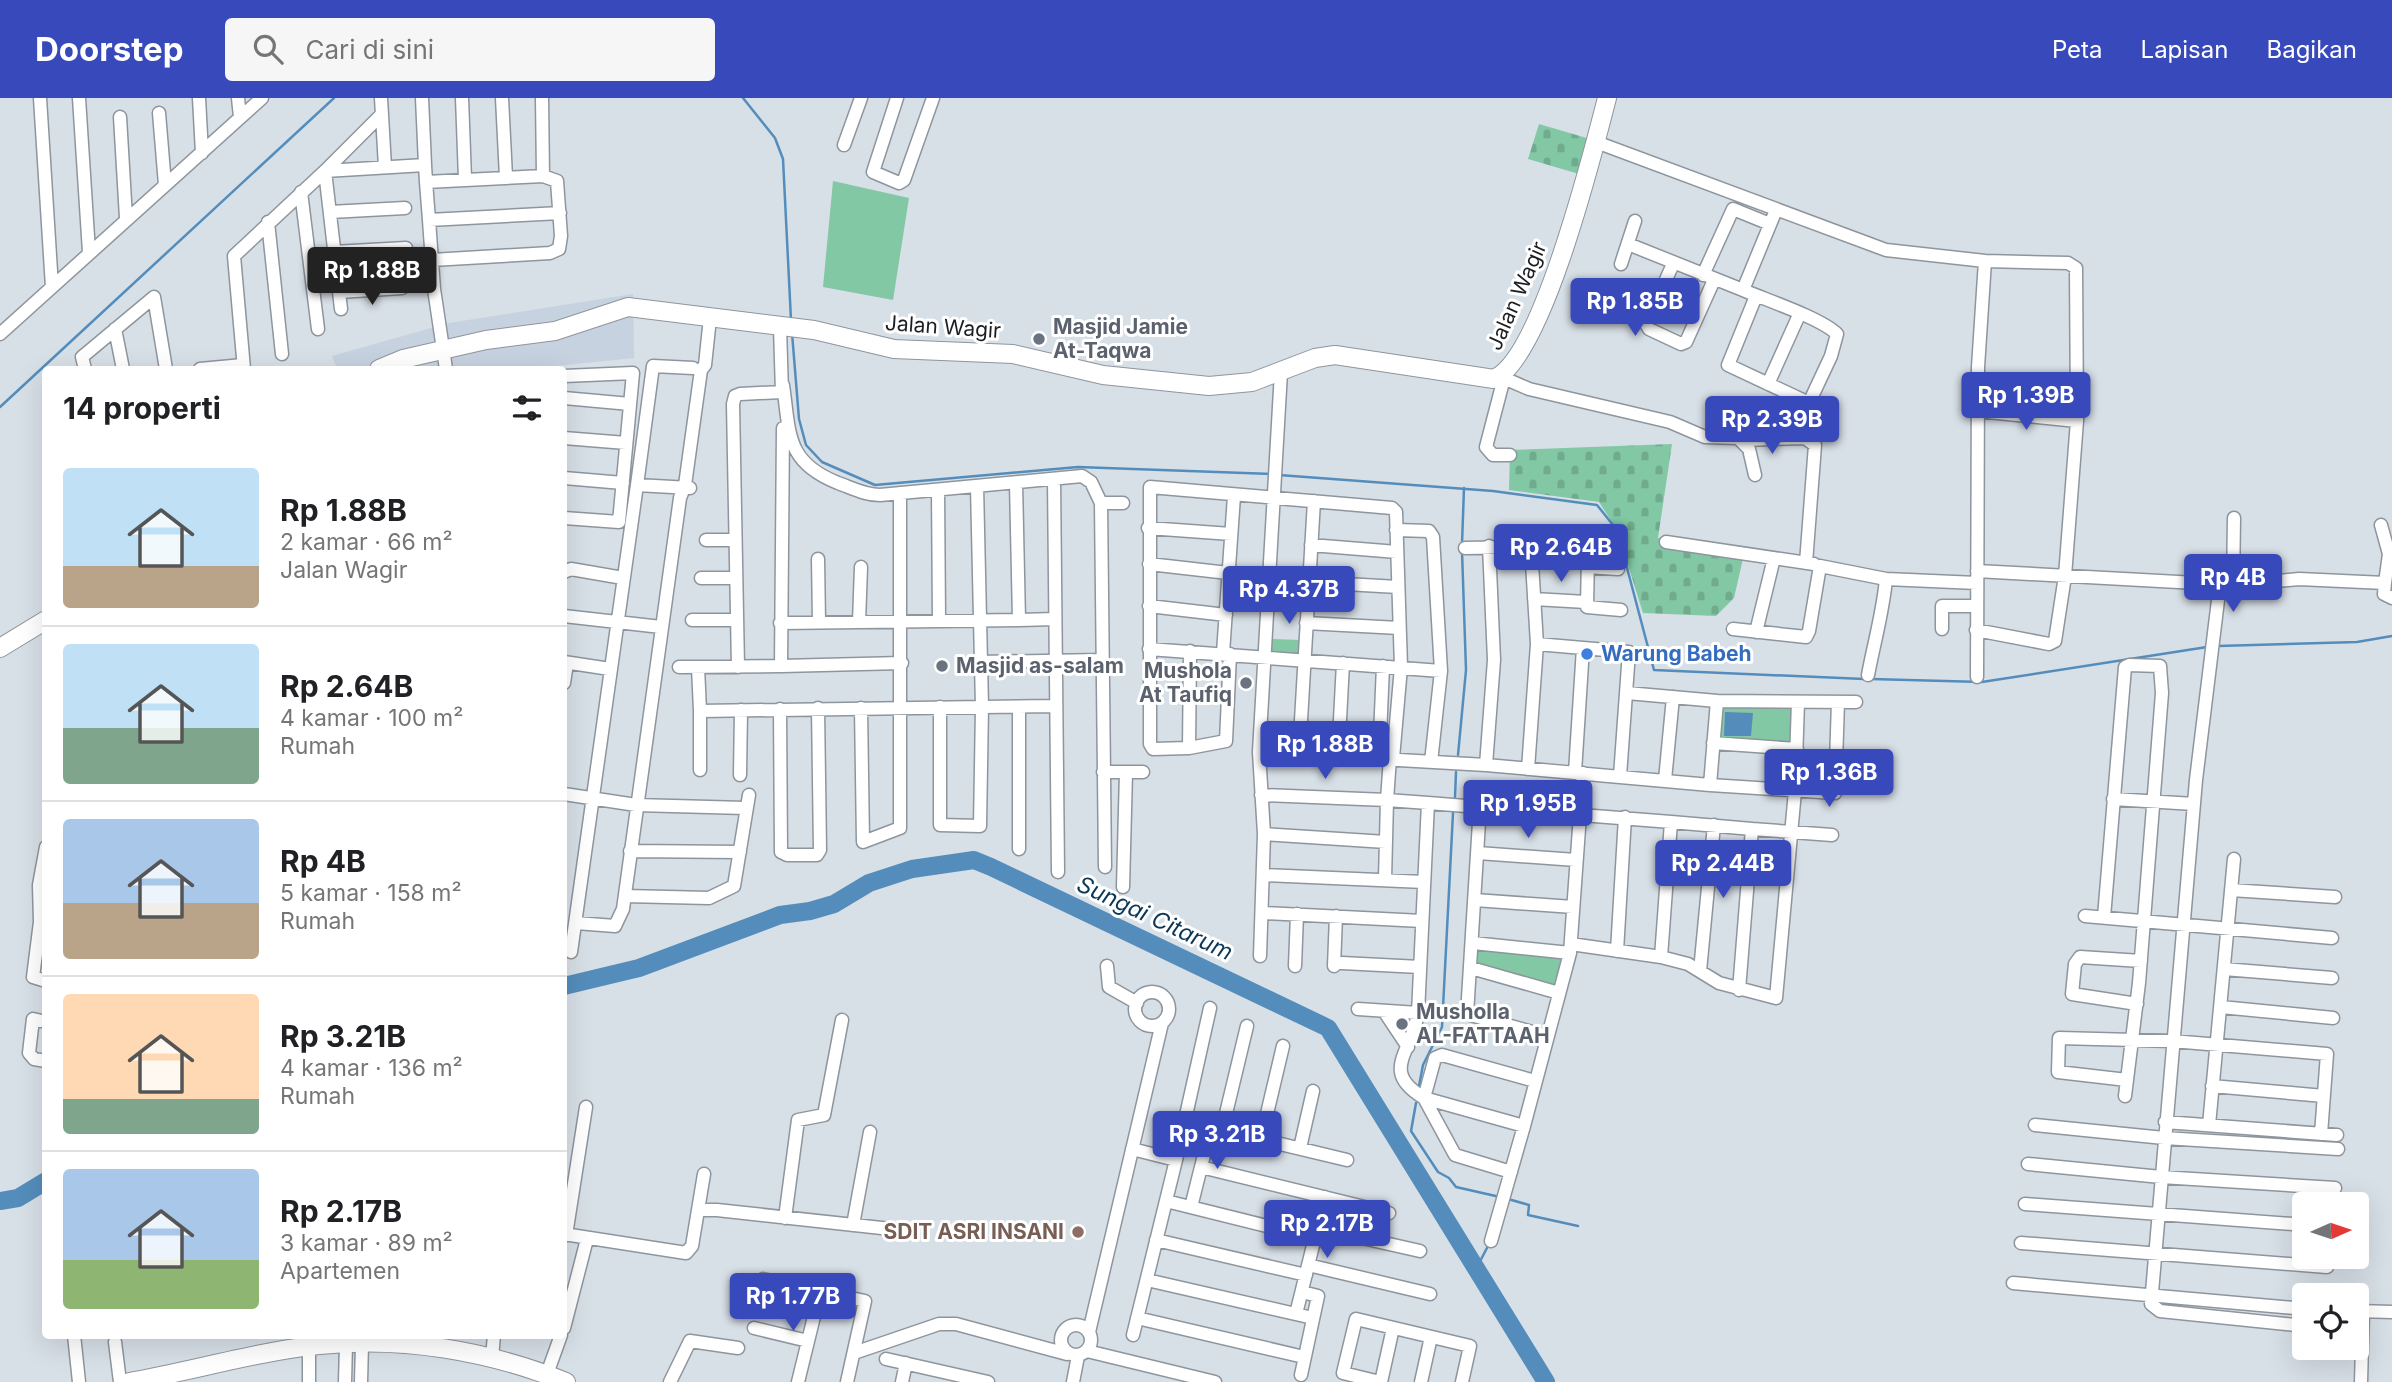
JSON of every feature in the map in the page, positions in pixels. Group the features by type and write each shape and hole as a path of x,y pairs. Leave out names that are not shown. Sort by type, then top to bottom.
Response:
{"street":[{"path":"40,98 52,287"},
{"path":"79,98 89,252"},
{"path":"199,98 202,153"},
{"path":"238,98 240,117"},
{"path":"0,334 262,98"},
{"path":"381,98 385,167"},
{"path":"422,98 432,260 446,366"},
{"path":"462,98 465,179"},
{"path":"502,98 506,177"},
{"path":"542,98 544,176"},
{"path":"844,145 861,98"},
{"path":"897,98 873,172 899,183 904,180 933,98"},
{"name":"Jalan Wagir","path":"386,366 403,359 443,350 555,331 628,307 844,336 890,349 1013,354 1103,375 1183,384 1231,386 1335,355 1488,379 1501,377 1511,368 1523,347 1547,293 1607,98"},
{"path":"159,113 165,185"},
{"path":"243,366 234,256 382,114"},
{"path":"120,117 126,218"},
{"path":"1595,142 1885,250 1985,261 2068,263 2076,268 2077,421 2065,576 2054,643 2032,642 1976,629"},
{"path":"325,171 425,165"},
{"path":"325,171 341,309"},
{"path":"426,182 544,176 556,181 560,213 561,245 556,251 432,260"},
{"path":"301,192 318,329"},
{"path":"330,212 405,208"},
{"path":"1673,264 1646,324 1649,329 1677,343 1686,342 1733,209 1770,224"},
{"path":"1743,290 1776,210"},
{"path":"429,220 560,213"},
{"path":"1621,264 1635,221"},
{"path":"268,222 282,354"},
{"path":"1628,244 1743,290 1800,315 1836,334 1837,341 1807,403 1728,365 1756,296"},
{"path":"334,252 406,248"},
{"path":"1977,677 1978,411 1985,261"},
{"path":"339,292 402,288"},
{"path":"84,366 82,357 155,297 166,366"},
{"path":"1768,384 1800,315"},
{"path":"576,923 615,926 620,921 661,627 701,370 699,367 710,318"},
{"path":"781,666 783,389 788,328"},
{"path":"115,330 122,366"},
{"path":"571,952 653,366 699,367"},
{"path":"1260,956 1264,834 1259,752 1281,372"},
{"path":"567,376 633,373 619,522 567,518"},
{"path":"1510,455 1493,455 1486,447 1501,377 1529,388 1670,422 1702,436 1744,440 1805,438 1815,445 1806,563"},
{"path":"783,389 786,429 790,442 806,464 826,478 862,492 900,493 1087,478 1101,503 1105,867"},
{"path":"738,667 734,399 740,394 783,389"},
{"path":"567,398 630,404"},
{"path":"1978,411 2077,421"},
{"path":"567,438 626,443"},
{"path":"1744,440 1755,475"},
{"path":"567,478 623,483"},
{"path":"1054,479 1058,872"},
{"path":"1016,483 1019,620"},
{"path":"637,485 684,489"},
{"path":"940,707 940,825 980,826 982,707 977,486"},
{"path":"1234,496 1226,615 1226,741 1189,748 1153,749 1150,744 1150,487 1392,508 1396,512 1401,667 1387,758"},
{"path":"938,489 939,621"},
{"path":"861,708 863,842 900,828 900,493"},
{"path":"1299,754 1314,501"},
{"path":"1101,503 1122,503"},
{"path":"2234,518 2194,804 2151,1304 2160,1311 2292,1325"},
{"path":"2381,525 2389,554 2384,594 2392,598"},
{"path":"1148,528 1231,534"},
{"path":"1396,530 1429,531 1433,537 1441,671 1431,762"},
{"path":"1590,533 1587,607 1621,610"},
{"path":"706,540 736,540"},
{"path":"1666,542 1806,563 1886,579 2065,576 2226,584 2299,579 2385,583"},
{"path":"1311,545 1397,552"},
{"path":"1465,548 1527,545 1532,555 1537,645 1528,769"},
{"path":"1486,765 1494,660 1489,547"},
{"path":"1532,555 1588,561 1618,569"},
{"path":"1756,632 1774,558"},
{"path":"818,559 819,622"},
{"path":"1149,564 1228,573"},
{"path":"1733,629 1803,638 1808,635 1821,566"},
{"path":"859,622 861,567"},
{"path":"567,571 572,569 623,578"},
{"path":"701,579 736,578"},
{"path":"1868,675 1882,620 1886,579"},
{"path":"1310,582 1398,587"},
{"path":"1534,599 1586,602"},
{"path":"1149,606 1226,615"},
{"path":"1942,629 1942,606 1976,606"},
{"path":"567,616 661,627"},
{"path":"780,623 1055,619"},
{"path":"692,620 737,620"},
{"path":"0,648 42,622"},
{"path":"1306,622 1399,628"},
{"path":"1537,645 1629,652 1620,776"},
{"path":"1491,1241 1570,949 1580,814 1583,648"},
{"path":"1149,649 1441,671"},
{"path":"1189,748 1190,651"},
{"path":"980,662 1101,660"},
{"path":"567,662 610,669"},
{"path":"679,667 902,663"},
{"path":"1338,757 1343,663"},
{"path":"1383,666 1387,758 1385,879"},
{"path":"2104,917 2125,667 2158,666 2162,671 2162,693 2141,961 2125,1096"},
{"path":"698,667 700,770"},
{"path":"1627,693 1717,701 1856,702"},
{"path":"1665,780 1672,697"},
{"path":"1710,785 1717,701"},
{"path":"1473,943 1617,951 1679,960 1719,984 1783,1000 1798,702"},
{"path":"1259,752 1486,765 1835,793 1838,702"},
{"path":"700,711 1056,706"},
{"path":"1019,707 1019,849"},
{"path":"780,709 781,852 786,855 817,855 820,853 818,708"},
{"path":"740,775 741,710"},
{"path":"1713,743 1797,749"},
{"path":"1103,772 1143,772"},
{"path":"1123,887 1126,772"},
{"path":"567,794 636,805 745,808"},
{"path":"625,896 668,899 715,896 736,884 749,795"},
{"path":"1261,795 1480,806 1832,835"},
{"path":"2113,799 2194,804"},
{"path":"1428,803 1418,1013 1400,1068 1400,1077 1411,1090 1424,1098 1524,1126"},
{"path":"1480,806 1472,968 1467,1014 1547,1036"},
{"path":"1617,951 1625,817"},
{"path":"1661,957 1671,822"},
{"path":"1699,971 1714,825"},
{"path":"1739,989 1752,829"},
{"path":"1264,834 1386,842"},
{"path":"630,851 740,852"},
{"path":"1478,853 1576,860"},
{"path":"2209,1125 2234,859"},
{"path":"1263,875 1424,882"},
{"path":"2231,890 2335,897"},
{"path":"1475,900 1573,907"},
{"path":"1263,914 1422,921"},
{"path":"1295,966 1297,914"},
{"path":"1336,916 1338,965 1420,967"},
{"path":"2085,916 2332,938"},
{"path":"42,918 41,940 33,977 42,980"},
{"path":"2137,1004 2072,994 2073,974 2080,957 2141,961"},
{"path":"1107,966 1109,987 1137,1003"},
{"path":"1472,968 1559,993"},
{"path":"2224,969 2332,978"},
{"path":"1073,1382 1077,1354 1091,1342 1089,1332 1162,1023 1169,1009 1160,994 1144,994 1137,1003 1136,1013 1142,1022 1152,1026 1162,1023"},
{"path":"2221,1007 2333,1018"},
{"path":"1133,1335 1210,1009"},
{"path":"1357,1009 1418,1013"},
{"path":"1384,1011 1408,1047"},
{"path":"42,1020 33,1019 29,1044 30,1056 42,1060"},
{"path":"785,1218 798,1121 824,1115 842,1020"},
{"path":"1191,1207 1201,1167 1217,1128 1247,1026"},
{"path":"2127,1080 2058,1072 2058,1040 2062,1036 2073,1036 2172,1041 2327,1055 2321,1134"},
{"path":"1261,1139 1283,1046"},
{"path":"1511,1172 1455,1155 1424,1098 1435,1058 1442,1055 1535,1081"},
{"path":"2212,1086 2324,1096"},
{"path":"1300,1149 1313,1091"},
{"path":"567,1222 586,1107"},
{"path":"1185,1121 1347,1160"},
{"path":"2035,1125 2164,1138 2337,1142 2321,1134 2165,1122"},
{"path":"853,1225 870,1132"},
{"path":"1132,1149 1176,1160"},
{"path":"2028,1164 2161,1177 2335,1188"},
{"path":"1201,1167 1389,1213"},
{"path":"567,1234 686,1253 692,1246 704,1174"},
{"path":"1296,1314 1325,1197"},
{"path":"1166,1201 1316,1233 1420,1251"},
{"path":"2025,1204 2292,1224"},
{"path":"698,1210 900,1230"},
{"path":"567,1316 587,1239"},
{"path":"1156,1240 1430,1294"},
{"path":"2021,1243 2292,1265"},
{"path":"763,1279 865,1301 847,1382"},
{"path":"1147,1280 1313,1318"},
{"path":"2013,1283 2292,1308"},
{"path":"798,1382 820,1292"},
{"path":"1300,1375 1318,1296 1302,1292"},
{"path":"1035,1344 1077,1325 1096,1304"},
{"path":"2369,1311 2392,1312"},
{"path":"1137,1318 1304,1357"},
{"path":"1393,1328 1380,1382 1343,1373 1356,1319 1470,1346 1462,1382"},
{"path":"854,1353 939,1324 956,1324 1077,1354 1215,1382"},
{"path":"1077,1325 1089,1332"},
{"path":"754,1328 808,1341"},
{"path":"1062,1334 1061,1345 1077,1354"},
{"path":"1421,1382 1431,1337"},
{"path":"74,1339 79,1382"},
{"path":"492,1358 494,1339"},
{"path":"547,1374 560,1339"},
{"path":"670,1382 685,1345 690,1341 738,1348"},
{"path":"115,1342 120,1382"},
{"path":"345,1382 354,1344"},
{"path":"354,1344 361,1382"},
{"path":"129,1382 309,1347 408,1344 492,1358 566,1382"},
{"path":"309,1347 309,1382"},
{"path":"886,1359 954,1378 988,1382"},
{"path":"2361,1360 2361,1382"},
{"path":"902,1382 906,1363"}],"shaded area":[{"path":"633,294 634,358 556,366 336,366 332,356 449,323"}],"green space":[{"path":"1539,124 1590,139 1579,174 1528,159"},
{"path":"833,181 909,198 893,300 823,287"},
{"path":"1672,444 1658,538 1745,550 1734,598 1716,616 1643,613 1617,530 1599,502 1509,490 1510,450"},
{"path":"1272,639 1301,640 1301,655 1271,654"},
{"path":"1719,703 1794,706 1793,745 1716,739"},
{"path":"1473,943 1570,953 1559,993 1472,968"}],"water":[{"path":"1725,712 1753,713 1751,736 1724,736"}],"waterway":[{"path":"44,366 334,98"},
{"path":"743,98 775,138 783,159 791,320"},
{"path":"792,333 799,419 806,445 822,462 875,485 1078,467 1272,474"},
{"path":"0,407 42,368"},
{"path":"1279,475 1493,491 1597,505 1617,530 1654,670 1864,679"},
{"path":"1462,544 1464,488"},
{"path":"1458,755 1466,670 1462,551"},
{"path":"2218,646 2357,642 2392,636"},
{"path":"1871,679 1982,682 2207,647"},
{"path":"1455,797 1456,772"},
{"path":"1419,1086 1423,1065 1442,1027 1453,813"},
{"name":"Sungai Citarum","path":"567,985 639,968 780,915 834,904 869,883 912,869 974,860 1328,1028 1546,1382"},
{"path":"1416,1103 1411,1131 1438,1172 1449,1178 1456,1187 1500,1197"},
{"name":"Sungai Citarum","path":"0,1201 18,1198 42,1183"},
{"path":"1508,1199 1529,1205 1528,1215 1578,1226"},
{"path":"1476,1269 1488,1246"}],"place":[{"name":"Masjid Jamie At-Taqwa","path":"1039,339"},
{"name":"Warung Babeh","path":"1587,654"},
{"name":"Masjid as-salam","path":"942,666"},
{"name":"Mushola At Taufiq","path":"1246,683"},
{"name":"Musholla AL-FATTAAH","path":"1402,1024"},
{"name":"SDIT ASRI INSANI","path":"1078,1232"}]}
